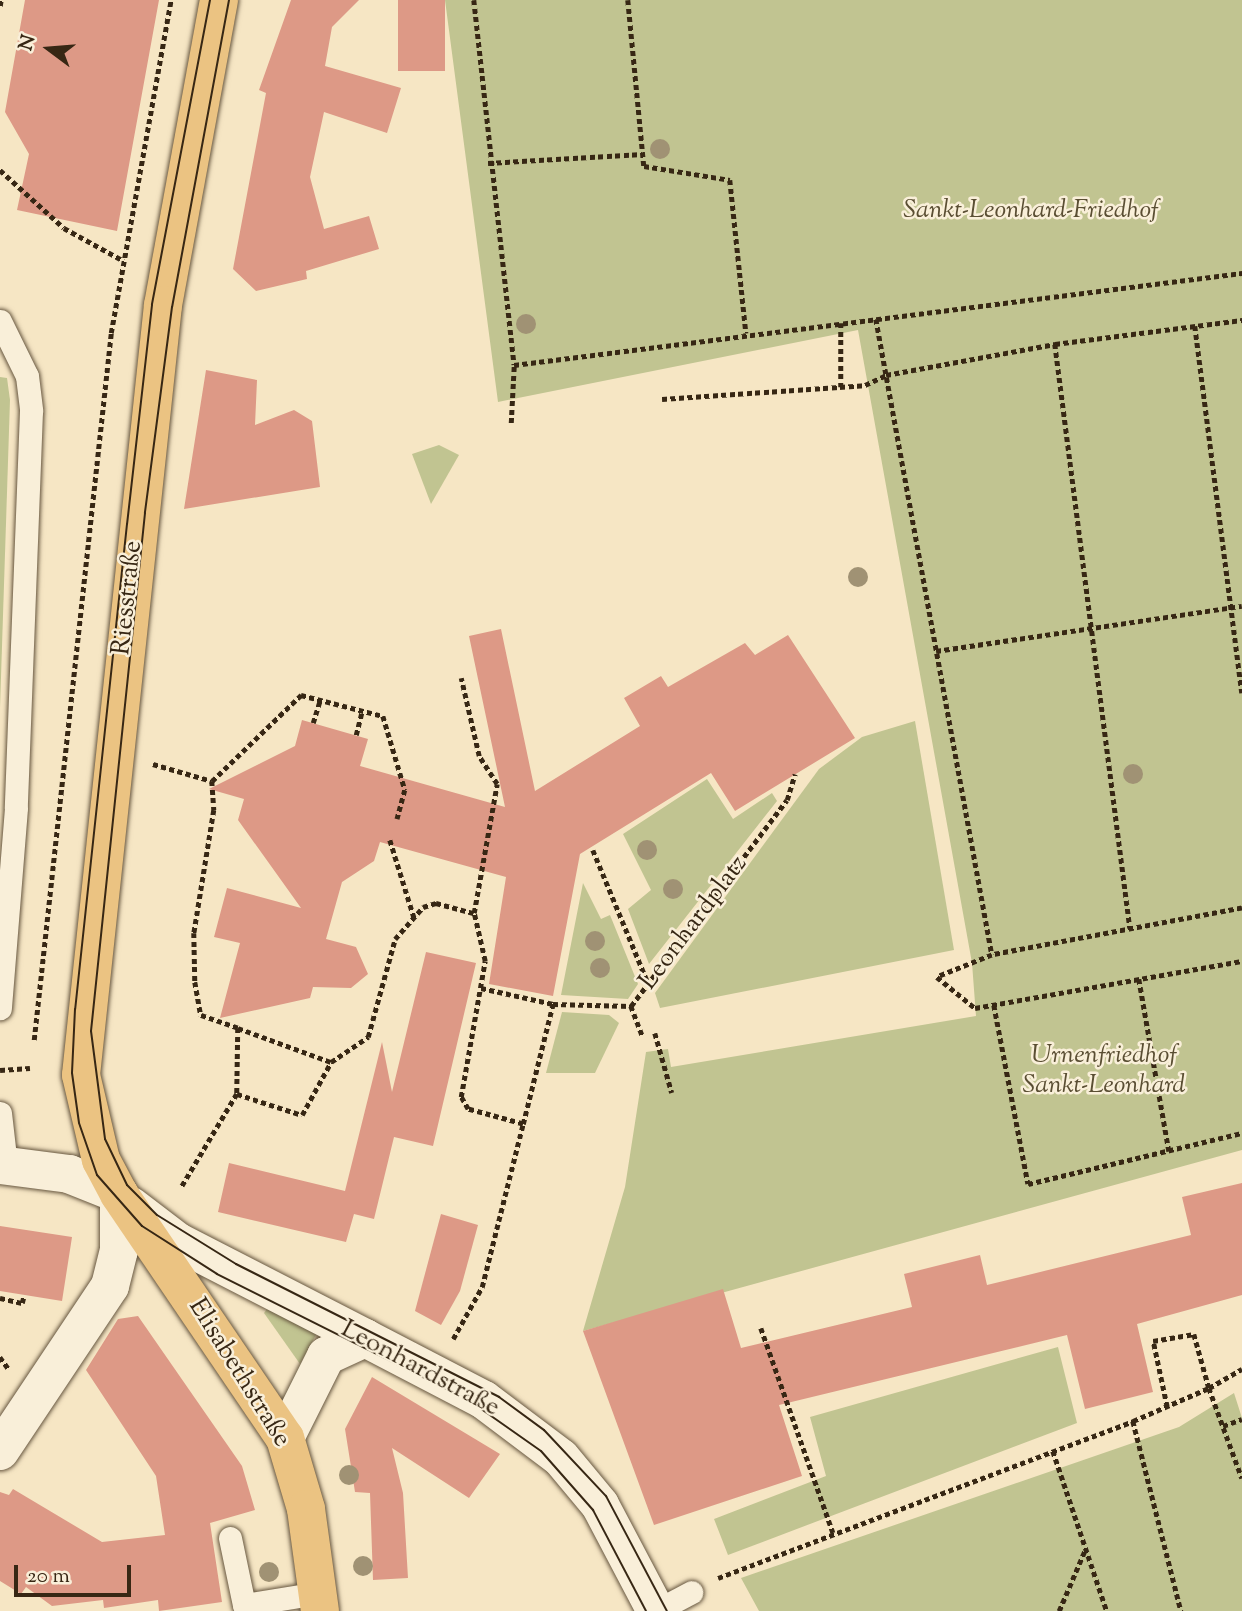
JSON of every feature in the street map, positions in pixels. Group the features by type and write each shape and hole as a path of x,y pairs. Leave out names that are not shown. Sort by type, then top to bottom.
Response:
{"main road":[{"name":"Riesstraße","path":"120,1195 101,1160 81,1074 111,756 163,305 219,0"},
{"name":"Elisabethstraße","path":"120,1195 285,1438 306,1509 319,1602"}],"street":[{"name":"Leonhardstraße","path":"3,1165 69,1174 120,1195 178,1242 437,1376 528,1430 578,1476 656,1611"},
{"path":"0,1451 110,1286 119,1250 120,1195"},
{"path":"285,1438 326,1356 365,1338"}],"lane":[{"path":"0,321 27,376 31,411 16,808 0,1008"},
{"path":"0,1113 3,1165"},
{"path":"230,1538 244,1605 319,1602"},
{"path":"656,1611 691,1592"}],"path":[{"path":"0,6 1,0"},
{"path":"34,1040 124,261 171,0"},
{"path":"474,0 488,163 514,365 511,423"},
{"path":"628,0 644,166 730,180 746,333"},
{"path":"488,163 643,154"},
{"path":"0,170 64,228 124,261"},
{"path":"514,365 746,333 1242,273"},
{"path":"876,319 992,955"},
{"path":"662,399 841,387 886,375 1055,344 1242,320"},
{"path":"841,323 841,387"},
{"path":"1195,326 1242,693"},
{"path":"1055,344 1094,628 1130,928"},
{"path":"936,651 1242,606"},
{"path":"461,678 479,756 497,784 474,913 485,961 462,1104 523,1124"},
{"path":"331,1062 201,1015 195,982 194,933 214,810 212,781 301,695 383,716 405,790 397,819"},
{"path":"313,723 320,700"},
{"path":"356,735 362,711"},
{"path":"111,756 212,781"},
{"name":"Leonhardplatz","path":"481,988 554,1004 632,1006 788,800 795,774"},
{"path":"390,840 414,917"},
{"path":"593,850 649,985"},
{"path":"237,1094 302,1115 331,1062 369,1037 395,939 414,917 436,902 474,913"},
{"path":"1242,908 992,955 936,978 975,1008 1242,961"},
{"path":"1139,979 1169,1150"},
{"path":"453,1339 482,1287 554,1004"},
{"path":"994,1005 1028,1184 1242,1133"},
{"path":"632,1006 642,1035"},
{"path":"181,1188 237,1094 238,1028"},
{"path":"655,1033 672,1093"},
{"path":"0,1070 30,1068"},
{"path":"0,1298 22,1303 23,1295"},
{"path":"761,1328 834,1533"},
{"path":"1167,1407 1153,1341 1194,1334 1209,1388 1242,1478"},
{"path":"691,1592 834,1533 1133,1421 1209,1388 1242,1369"},
{"path":"1223,1426 1242,1419"},
{"path":"1133,1421 1181,1611"},
{"path":"1053,1451 1107,1611"},
{"path":"1059,1611 1086,1549"}],"green space":[{"name":"Sankt-Leonhard-Friedhof","path":"445,0 1242,0 1242,1150 583,1331 625,1187 646,1052 668,1049 671,1067 976,1016 972,963 858,330 498,402"},
{"path":"0,377 7,378 10,400 0,708"},
{"path":"439,445 459,455 431,504 412,454"},
{"path":"915,721 954,950 660,1008 655,993 819,769 862,737"},
{"path":"707,779 733,819 772,793 777,801 649,964 628,909 651,890 623,834"},
{"path":"583,883 601,919 610,915 638,984 628,999 561,995"},
{"path":"562,1012 609,1015 619,1023 595,1073 546,1073"},
{"path":"267,1309 317,1333 300,1364 264,1313"},
{"path":"1058,1347 1077,1423 728,1555 714,1519 826,1476 810,1417"},
{"path":"1234,1393 1242,1418 1242,1611 759,1611 741,1578 1179,1427"}],"building":[{"path":"25,0 159,0 117,231 17,210 29,154 5,112"},
{"path":"291,0 359,0 332,27 325,66 401,88 387,133 324,112 310,177 324,229 369,216 379,249 306,271 307,279 256,291 233,269 266,93 259,90"},
{"path":"398,0 445,0 445,71 398,71"},
{"path":"206,370 257,380 255,425 294,410 312,421 320,487 184,509"},
{"path":"501,629 535,791 640,726 624,698 661,676 668,687 745,643 755,655 788,635 855,738 735,811 711,773 580,854 553,996 489,984 506,877 380,842 374,861 342,882 326,939 356,947 368,974 351,988 313,987 310,998 220,1018 240,943 214,937 227,888 301,908 238,820 244,799 209,789 295,746 302,720 368,739 360,766 505,807 469,636"},
{"path":"426,952 476,963 433,1146 394,1137 374,1219 354,1214 346,1242 218,1212 229,1163 345,1191 382,1042 392,1092"},
{"path":"1242,1183 1242,1295 1137,1324 1153,1392 1085,1409 1067,1335 779,1405 802,1476 654,1525 583,1331 723,1289 741,1348 912,1307 904,1274 980,1255 987,1285 1191,1235 1182,1197"},
{"path":"441,1214 478,1225 460,1291 441,1325 415,1311"},
{"path":"0,1226 72,1237 62,1301 0,1291"},
{"path":"138,1316 242,1466 255,1510 210,1523 222,1602 159,1611 158,1600 104,1608 103,1600 52,1606 26,1587 21,1594 0,1581 0,1492 9,1495 13,1489 102,1542 165,1535 156,1476 86,1370 118,1319"},
{"path":"372,1377 500,1454 469,1498 392,1448 403,1493 408,1578 373,1580 370,1493 355,1492 345,1429"}],"tram line":[{"path":"210,0 152,305 75,1009 72,1073 79,1123 97,1175 142,1226 217,1274 467,1399 541,1451 593,1510 646,1611"},
{"path":"229,0 172,307 145,513 91,1031 105,1139 127,1185 157,1215 236,1264 499,1397 544,1430 606,1496 667,1611"}],"park label":[{"name":"Urnenfriedhof Sankt-Leonhard","path":"1104,1071"}]}
